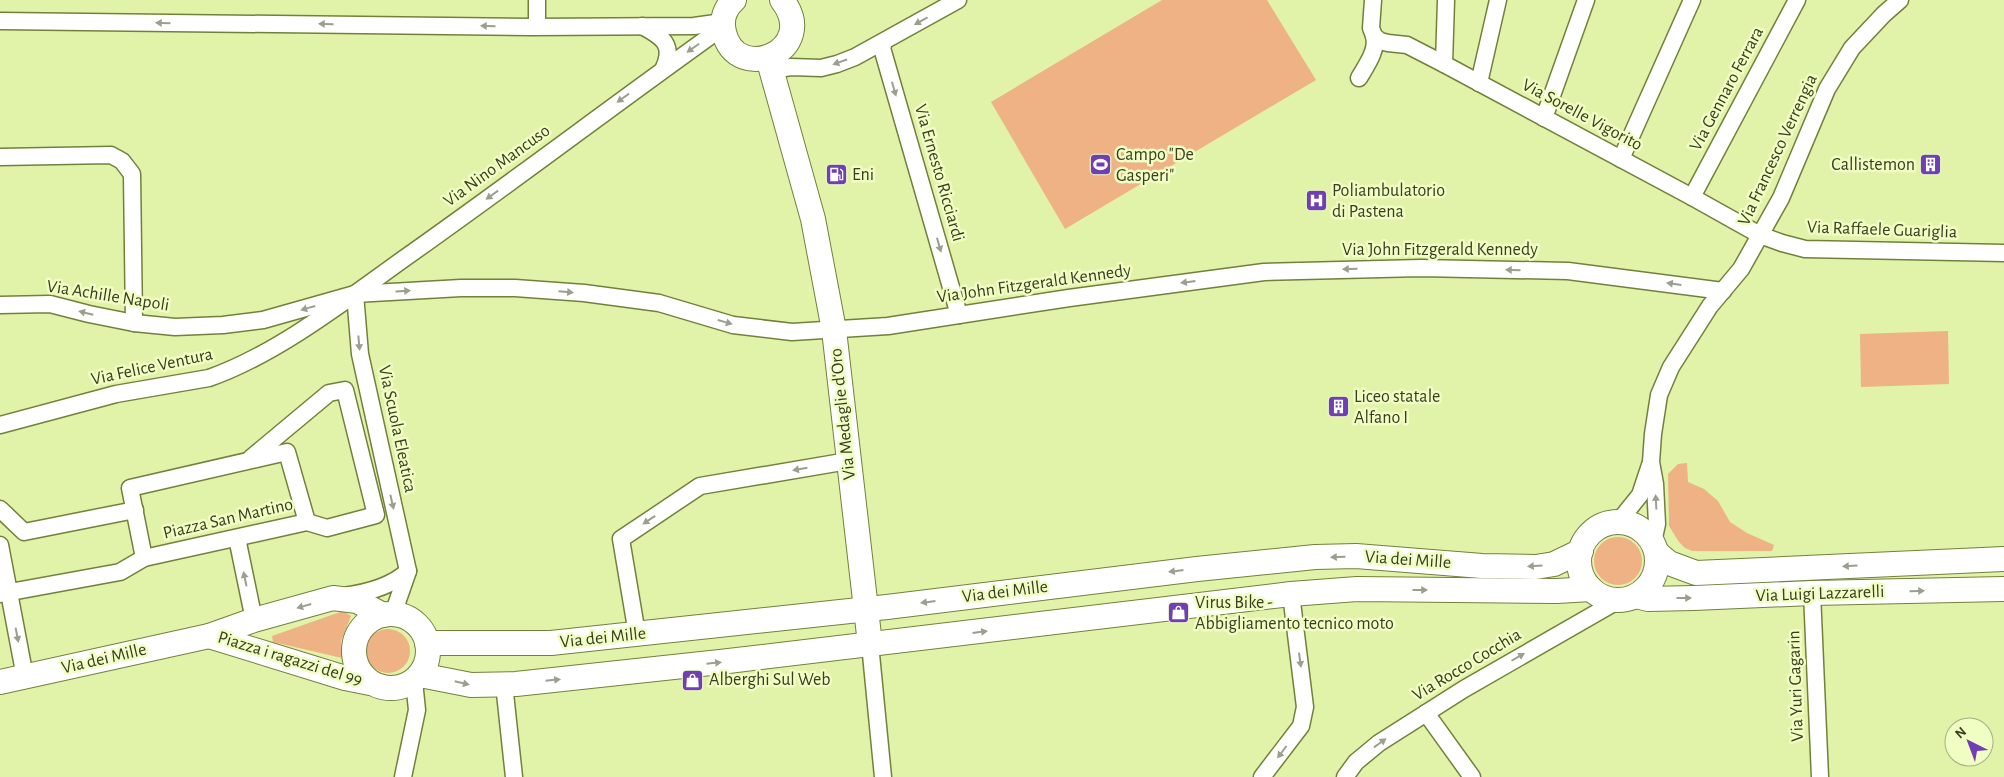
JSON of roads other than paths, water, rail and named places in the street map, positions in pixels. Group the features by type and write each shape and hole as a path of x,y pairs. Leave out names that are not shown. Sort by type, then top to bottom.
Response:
{"street":[{"path":"537,0 537,26"},
{"path":"734,0 725,12 723,24 728,42 738,54 770,64 821,68 855,57 958,0"},
{"path":"770,64 790,38 791,18 783,0"},
{"path":"1359,78 1374,50 1377,38 1371,28 1373,0"},
{"path":"1444,64 1446,0"},
{"path":"1479,83 1498,0"},
{"path":"1544,118 1586,0"},
{"path":"1621,159 1692,0"},
{"name":"Via Gennaro Ferrara","path":"1692,196 1797,0"},
{"name":"Via Francesco Verrengia","path":"1655,548 1657,524 1651,462 1653,434 1659,395 1671,367 1710,306 1741,269 1781,198 1827,89 1852,48 1900,0"},
{"path":"0,21 537,26 694,26 723,24"},
{"name":"Via Nino Mancuso","path":"355,294 663,70 723,24"},
{"path":"640,25 661,36 667,48 668,58 663,70"},
{"name":"Via Sorelle Vigorito","path":"1377,38 1407,45 1444,64 1692,196 1760,235"},
{"name":"Via Ernesto Ricciardi","path":"884,42 882,48 959,315"},
{"name":"Via Medaglie d'Oro","path":"770,64 813,219 834,330 867,609 883,777"},
{"path":"0,157 110,155 122,161 132,174 134,323"},
{"name":"Via Raffaele Guariglia","path":"1760,235 1805,249 2004,253"},
{"name":"Via John Fitzgerald Kennedy","path":"355,294 461,288 515,288 584,294 659,303 743,326 792,332 888,326 1264,272 1421,268 1568,271 1722,291"},
{"name":"Via Achille Napoli","path":"0,305 50,304 134,323 175,327 223,325 263,320 355,294"},
{"name":"Via Felice Ventura","path":"0,425 116,394 193,381 224,373 282,342 355,294"},
{"name":"Via Scuola Eleatica","path":"355,294 360,354 408,571"},
{"path":"248,461 329,393 345,390 376,516 327,528 307,522"},
{"name":"Piazza San Martino","path":"287,452 307,522 144,558 134,510 130,488 287,452"},
{"path":"637,634 621,539 700,486 848,461"},
{"name":"Via Francesco Verrengia","path":"1618,521 1640,495 1651,462"},
{"path":"0,509 24,532 134,510"},
{"path":"1618,521 1638,527 1655,548 1657,566 1654,578 1646,589 1627,598 1604,597 1591,589 1584,581 1579,561 1580,550 1594,530 1606,523 1618,521"},
{"path":"237,538 254,620"},
{"path":"0,545 4,593 25,677"},
{"name":"Via Luigi Lazzarelli","path":"1655,548 1669,563 1696,572 2004,559"},
{"name":"Via dei Mille","path":"427,643 551,643 867,609 1197,569 1315,557 1356,556 1482,566 1536,567 1554,564 1580,550"},
{"path":"4,593 120,572 144,558"},
{"path":"333,598 375,589 400,578 408,571"},
{"path":"388,614 408,571"},
{"name":"Via dei Mille","path":"417,678 471,685 504,684 720,662 1291,594 1357,589 1557,591 1591,589"},
{"name":"Via Luigi Lazzarelli","path":"1627,598 1694,598 1812,593 2004,589"},
{"name":"Via Yuri Gagarin","path":"1812,593 1820,777"},
{"path":"1262,777 1301,726 1305,707 1291,594"},
{"name":"Piazza i ragazzi del 99","path":"209,636 254,620 333,598 357,601 388,614 406,617 416,623 423,632 427,643"},
{"name":"Via Rocco Cocchia","path":"1345,777 1356,762 1379,743 1426,713 1520,656 1627,598"},
{"name":"Piazza i ragazzi del 99","path":"370,683 357,668 352,649 358,632 366,623 388,614"},
{"name":"Via dei Mille","path":"0,682 209,636"},
{"name":"Piazza i ragazzi del 99","path":"209,636 380,687 398,688 417,678"},
{"path":"403,777 417,710 417,678 427,663 429,652 427,643"},
{"path":"504,684 514,777"},
{"path":"1426,713 1472,777"}],"place":[{"name":"Campo \"De Gasperi\"","path":"1100,165"},
{"name":"Callistemon","path":"1931,165"},
{"name":"Eni","path":"836,175"},
{"name":"Poliambulatorio di Pastena","path":"1316,201"},
{"name":"Liceo statale Alfano I","path":"1338,407"},
{"name":"Virus Bike - Abbigliamento tecnico moto","path":"1179,613"},
{"name":"Alberghi Sul Web","path":"693,680"}]}
